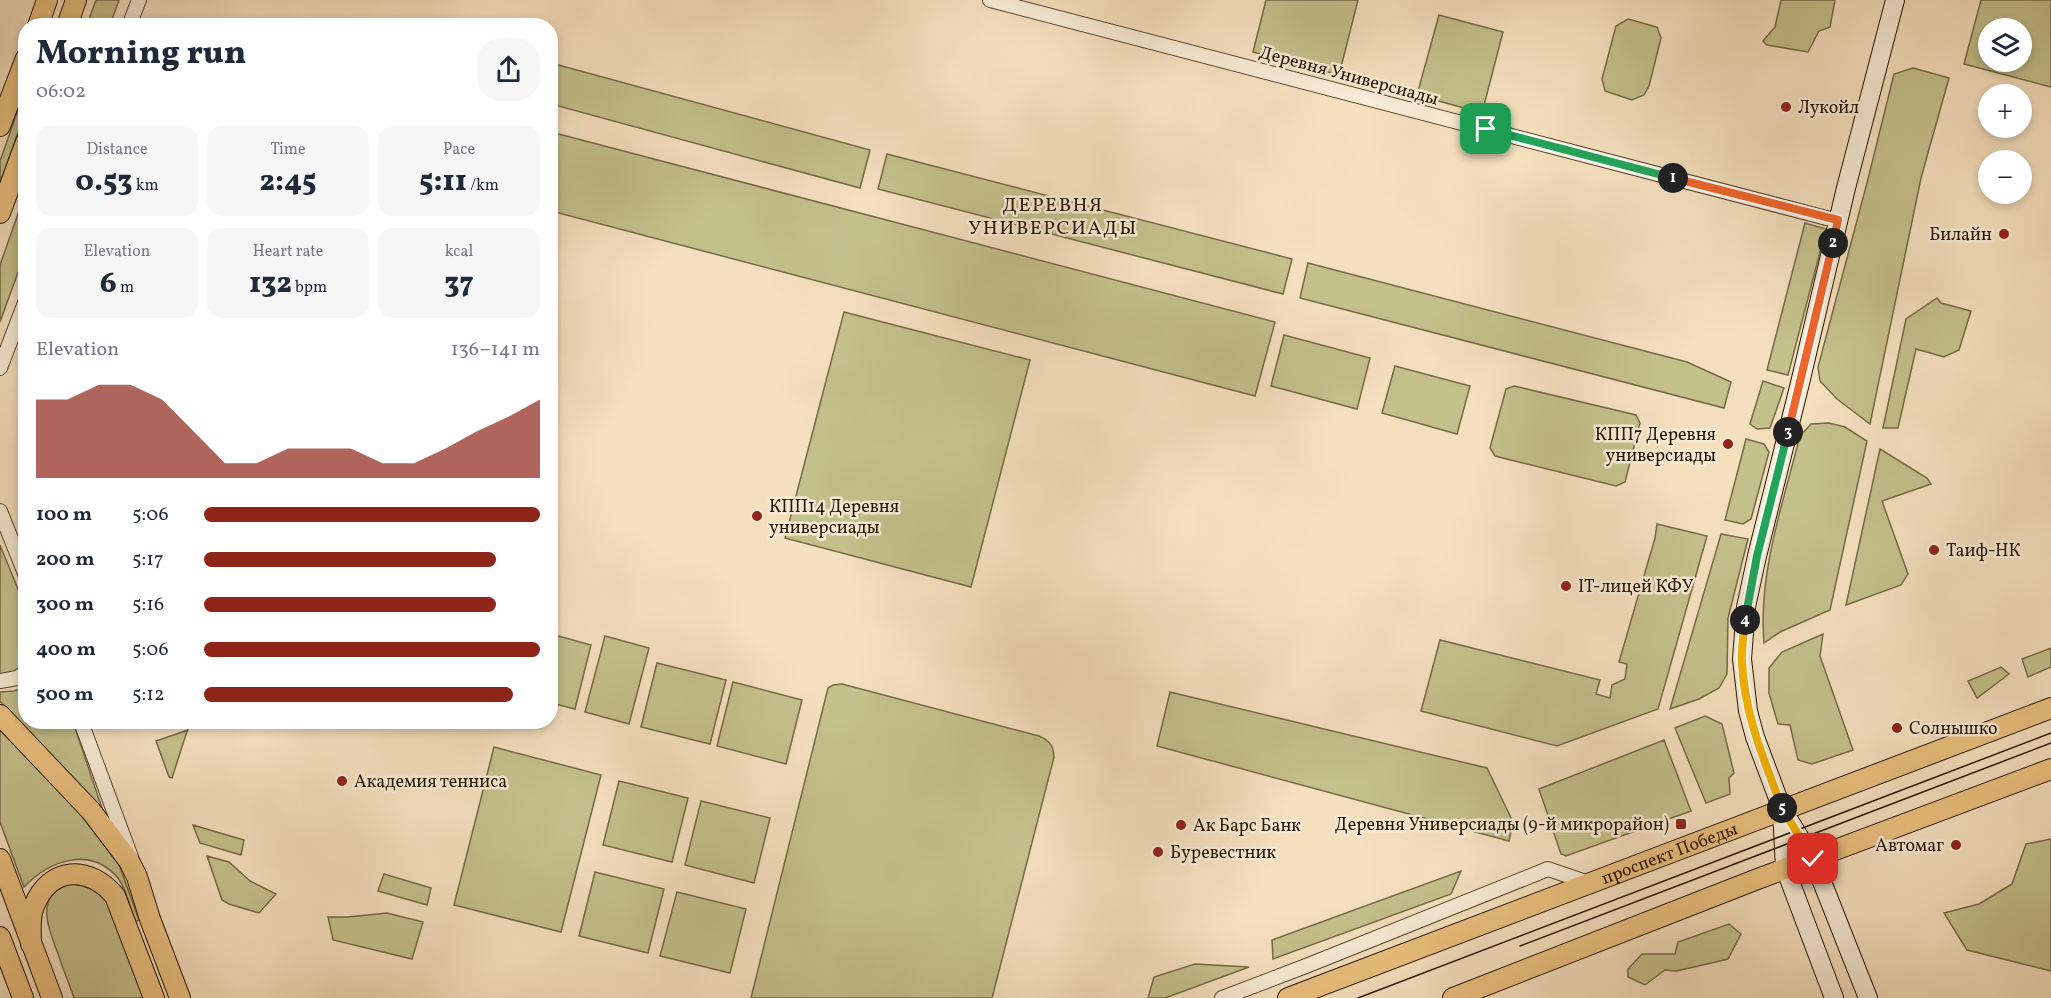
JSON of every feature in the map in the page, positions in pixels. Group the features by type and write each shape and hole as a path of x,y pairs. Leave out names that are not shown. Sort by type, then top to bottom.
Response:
{"main road":[{"path":"41,18 47,0"},
{"path":"70,18 76,0"},
{"path":"0,126 18,79"},
{"path":"0,213 18,164"},
{"name":"проспект Победы","path":"1288,998 2051,708"},
{"path":"0,715 92,811 129,861 137,877 150,919 180,998"},
{"path":"1453,998 1785,868 2051,769"},
{"path":"0,859 52,998"},
{"path":"31,944 30,921 38,897 53,880 74,874 86,875 107,886 115,896 154,998"},
{"path":"0,937 23,998"},
{"path":"0,952 14,974"}],"street":[{"path":"132,18 138,0"},
{"name":"Деревня Универсиады","path":"990,0 1838,220"},
{"path":"1868,998 1813,859 1782,809 1748,711 1742,659 1746,607 1757,556 1894,0"},
{"path":"0,368 18,321"},
{"path":"0,512 18,556"},
{"path":"0,681 18,677"},
{"path":"84,729 137,877"},
{"path":"1782,809 1785,868 1834,998"},
{"path":"1221,998 1548,869 1589,883"}],"shaded area":[{"path":"96,0 119,0 113,18 90,18"},
{"path":"1266,0 1358,0 1339,75 1253,52"},
{"path":"1781,0 1835,0 1830,27 1819,31 1808,52 1767,45 1763,41 1775,27"},
{"path":"1981,0 2051,0 2051,87 1994,72 2032,72 2032,18 1978,18 1978,68 1964,64"},
{"path":"1439,15 1503,32 1482,113 1417,95"},
{"path":"1628,19 1657,27 1661,38 1649,86 1644,95 1632,100 1605,91 1602,79 1616,26"},
{"path":"558,65 870,150 860,188 558,106"},
{"path":"1913,68 1949,78 1921,178 1870,424 1837,399 1820,381 1818,367 1894,74"},
{"path":"18,110 18,133 0,183 0,161"},
{"path":"558,134 1275,322 1255,396 558,213"},
{"path":"887,154 1292,259 1283,294 878,189"},
{"path":"18,214 18,272 0,322 0,265"},
{"path":"1805,223 1826,229 1788,375 1767,370"},
{"path":"1308,263 1687,362 1731,382 1724,408 1300,298"},
{"path":"1937,298 1941,303 1971,311 1959,350 1944,357 1916,349 1898,428 1883,428 1906,319"},
{"path":"844,312 1030,360 971,587 785,538"},
{"path":"1284,335 1370,358 1357,409 1271,386"},
{"path":"1395,366 1470,386 1457,434 1382,413"},
{"path":"1763,381 1784,388 1770,428 1757,429 1750,424"},
{"path":"1514,386 1636,415 1640,423 1625,482 1616,486 1495,456 1490,448 1506,389"},
{"path":"1829,423 1845,427 1867,441 1830,610 1780,632 1764,643 1763,617 1768,564 1800,436 1811,424"},
{"path":"1746,439 1764,444 1769,452 1751,519 1743,524 1725,520"},
{"path":"1880,449 1927,478 1931,484 1882,501 1908,574 1901,585 1846,605"},
{"path":"1657,524 1707,536 1658,709 1557,746 1421,711 1440,640 1600,680 1596,694 1610,698 1612,685 1625,679 1627,664 1619,662"},
{"path":"1721,534 1748,539 1728,618 1727,674 1719,688 1699,699 1670,709"},
{"path":"0,545 18,589 18,670 0,674"},
{"path":"1823,634 1820,656 1853,750 1812,764 1798,760 1790,725 1778,724 1769,693 1769,668 1782,652"},
{"path":"558,636 591,645 575,709 558,705"},
{"path":"605,636 649,648 629,724 585,712"},
{"path":"2051,648 2051,667 2028,677 2022,659"},
{"path":"657,663 726,680 710,744 641,727"},
{"path":"2001,667 2009,674 1977,698 1968,681"},
{"path":"733,682 802,700 786,764 717,746"},
{"path":"842,684 1039,736 1052,746 1054,757 992,998 751,998 828,688"},
{"path":"18,690 18,721 0,701 0,692"},
{"path":"1170,692 1487,768 1513,822 1509,841 1157,746"},
{"path":"1705,716 1722,724 1734,773 1729,778 1730,794 1706,803 1675,728"},
{"path":"0,724 100,834 117,859 139,920 135,922 126,893 118,878 107,868 95,862 83,859 57,864 45,870 24,887 0,822"},
{"path":"25,729 75,729 106,820"},
{"path":"187,730 172,778 169,777 156,741"},
{"path":"1664,740 1691,811 1566,856 1561,854 1539,789"},
{"path":"494,747 601,775 561,932 454,905"},
{"path":"619,781 688,798 672,862 603,845"},
{"path":"701,801 770,818 754,883 685,865"},
{"path":"193,825 244,840 241,855 200,843"},
{"path":"2051,839 2051,971 1967,950 1944,913 1979,904 2012,884 2026,844"},
{"path":"207,856 229,862 250,881 276,894 259,913 229,904 222,900"},
{"path":"1461,871 1451,894 1273,959 1272,940"},
{"path":"595,872 664,889 648,953 579,936"},
{"path":"384,874 431,888 427,905 378,891"},
{"path":"80,882 107,898 145,998 74,998 50,930 47,909 49,899 55,892 65,886"},
{"path":"677,892 746,909 730,973 660,956"},
{"path":"387,913 423,922 412,959 333,940 328,917"},
{"path":"1729,924 1741,934 1728,959 1677,971 1665,970 1645,985 1628,977 1628,969 1642,954 1675,954 1678,942"},
{"path":"1195,964 1249,967 1165,998 1148,998 1154,977"}],"tram line":[{"path":"1358,998 2051,733"},
{"path":"1520,946 2051,743"}],"place":[{"name":"Лукойл","path":"1786,107"},
{"name":"Билайн","path":"2004,234"},
{"name":"КПП7 Деревня универсиады","path":"1728,444"},
{"name":"КПП14 Деревня универсиады","path":"757,516"},
{"name":"Таиф-НК","path":"1934,550"},
{"name":"IT-лицей КФУ","path":"1566,586"},
{"name":"Солнышко","path":"1897,728"},
{"name":"Академия тенниса","path":"342,781"},
{"name":"Деревня Универсиады (9-й микрорайон)","path":"1681,824"},
{"name":"Ак Барс Банк","path":"1181,825"},
{"name":"Автомаг","path":"1956,845"},
{"name":"Буревестник","path":"1158,852"}],"district":[{"name":"ДЕРЕВНЯ УНИВЕРСИАДЫ","path":"1053,216"}],"route":[{"path":"1486,129 1838,220 1757,556 1746,607 1742,659 1748,711 1755,736 1782,809 1813,859"}]}
